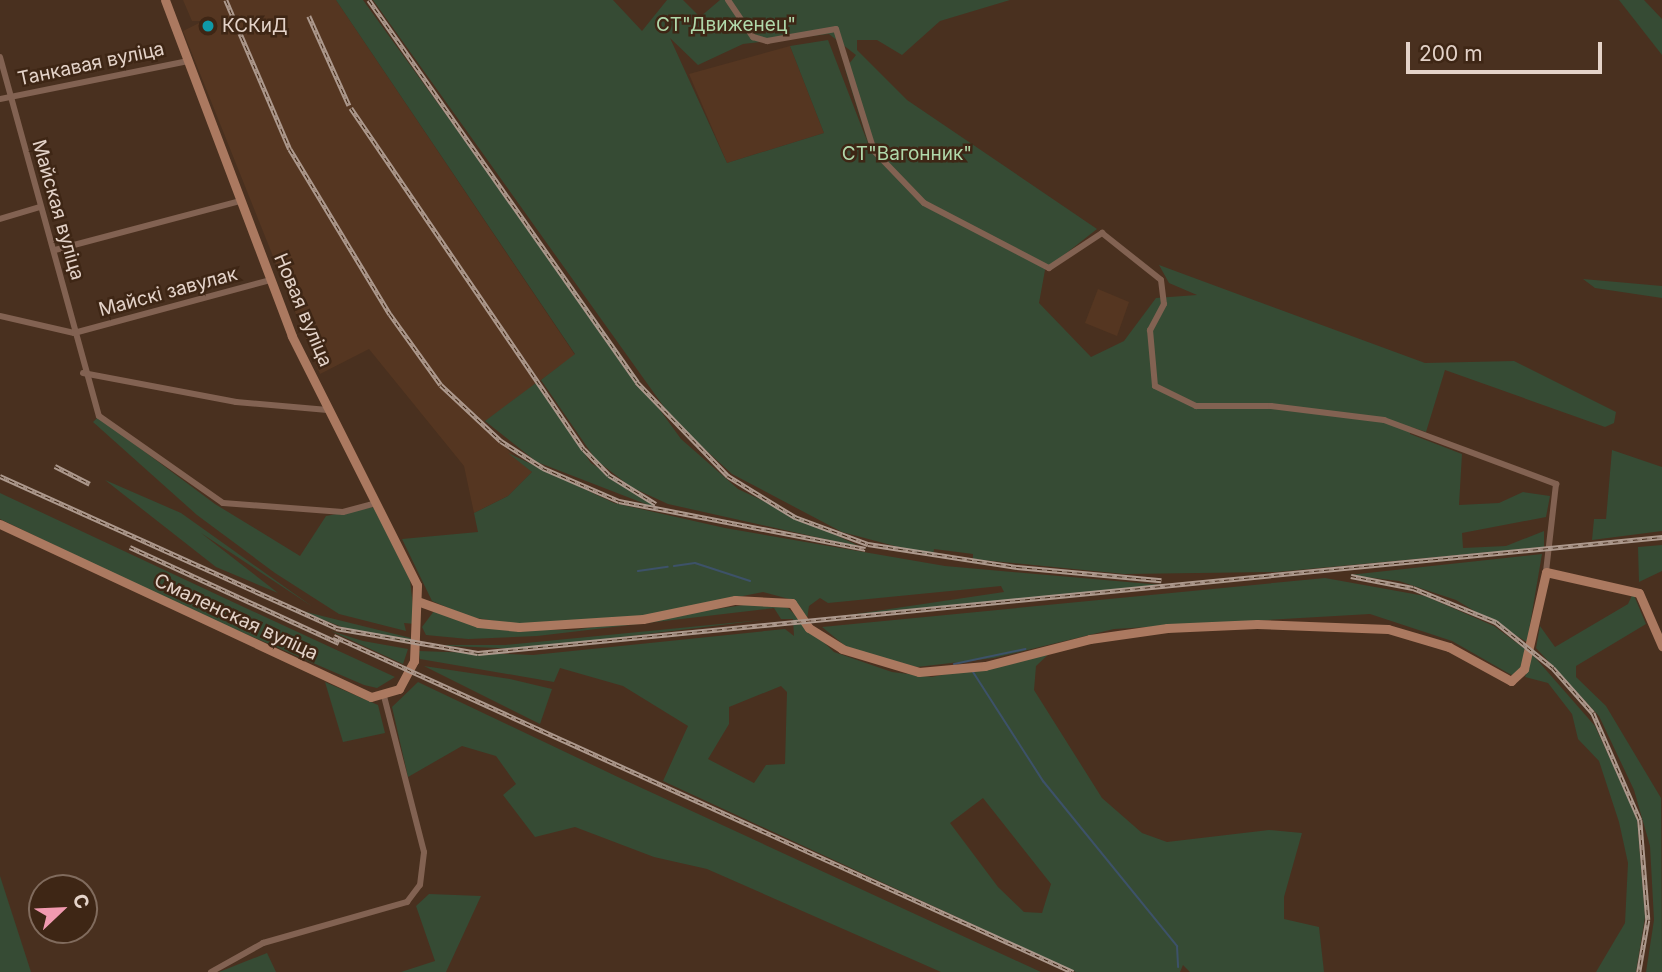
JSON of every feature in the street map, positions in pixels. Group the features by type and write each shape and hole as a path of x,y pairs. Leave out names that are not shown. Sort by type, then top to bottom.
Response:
{"street":[{"name":"Новая вуліца","path":"165,0 271,280 328,410 377,503 421,602 420,627 405,682 384,696"},
{"path":"421,602 478,623 519,627 643,619 735,600 792,603 809,628 842,649 919,672 985,666 1090,639 1167,628 1388,629 1450,647 1511,681 1524,669 1546,572 1556,484 1518,467 1384,420 1271,406 1196,406 1155,386 1150,330 1164,304 1161,280 1102,233 1049,268 924,203 874,151 836,29 767,41 753,37 728,0"},
{"name":"Майская вуліца","path":"0,57 40,207 55,250 83,373 99,415 223,503 342,512 377,503"},
{"name":"Танкавая вуліца","path":"0,99 188,61"},
{"path":"55,250 240,201"},
{"path":"0,219 40,207"},
{"name":"Майскі завулак","path":"74,333 271,280"},
{"path":"0,316 74,333"},
{"path":"83,373 236,402 328,410"},
{"name":"Смаленская вуліца","path":"0,524 354,691 384,696"},
{"path":"1546,572 1639,593 1662,646"},
{"path":"211,972 264,943 407,902 420,885 424,852 384,696"}],"shaded area":[{"path":"183,0 336,0 575,355 480,425 532,472 508,496 474,513 464,466 369,349 320,374 183,31 203,21 192,21"},
{"path":"790,46 824,133 727,163 689,74"},
{"path":"1098,289 1129,302 1117,336 1085,323"}],"green space":[{"path":"336,0 363,0 681,439 738,489 861,547 668,504 631,487 596,460 541,380 575,354"},
{"path":"373,0 613,0 642,31 667,0 683,0 700,17 720,0 1010,0 940,21 902,55 877,40 857,40 857,50 907,100 1097,229 1045,270 1039,303 1091,357 1124,341 1156,298 1197,295 1169,283 1159,265 1425,363 1514,361 1616,412 1614,423 1605,427 1445,370 1426,432 1411,427 1410,434 1462,454 1459,505 1499,503 1523,492 1550,496 1546,517 1462,533 1463,548 1506,546 1544,531 1544,547 1276,572 1124,574 973,559 973,554 934,549 933,555 842,532 732,474 674,421","holes":["829,34 856,55 845,69 869,146 828,40 790,46 824,133 727,163 670,38 698,65 743,44"]},
{"path":"1619,0 1644,0 1662,19 1662,55"},
{"path":"1583,279 1662,286 1662,298 1595,288"},
{"path":"536,383 591,463 661,510 537,462 485,421"},
{"path":"98,417 215,504 300,556 326,516 374,507 410,580 415,624 404,623 406,631 339,614 275,573 197,515 93,422"},
{"path":"1612,450 1662,467 1662,531 1592,540 1594,519 1606,519"},
{"path":"508,453 614,503 725,528 945,566 1162,585 829,618 1004,592 1001,586 828,603 820,598 809,606 807,619 793,600 763,592 638,617 514,624 470,617 432,601 402,539 478,532 474,513 508,496 532,472"},
{"path":"105,480 181,513 313,607 201,533 278,593 216,567"},
{"path":"0,493 395,677 377,688 364,685 183,607 0,519"},
{"path":"1662,545 1662,571 1639,582 1638,547"},
{"path":"1542,554 1527,642 1456,600 1399,581 1349,575"},
{"path":"1325,578 1425,596 1494,626 1525,649 1523,665 1515,677 1452,641 1370,614 1114,629 994,658 917,667 849,649 822,627"},
{"path":"1633,593 1646,624 1576,666 1576,677 1606,706 1661,798 1662,972 1646,972 1654,920 1650,846 1634,790 1599,716 1536,648 1540,626 1555,647 1628,604"},
{"path":"764,602 788,608 834,652 892,672 932,677 1051,652 1036,666 1034,690 1102,798 1142,833 1167,842 1269,830 1302,833 1284,897 1284,919 1319,927 1324,972 1190,972 1183,965 1180,972 1076,972 663,781 688,726 623,686 560,668 554,682 420,659 419,651 533,655 785,629 794,636 793,619 781,619 774,608 537,636 468,639 426,635 422,627 434,611 508,630 574,630","holes":["781,686 787,692 785,764 766,765 754,783 708,759 729,724 729,707","983,798 1051,884 1042,913 1024,912 998,887 950,823"]},
{"path":"298,610 411,638 410,643 342,627"},
{"path":"771,619 525,649 426,645 505,645"},
{"path":"331,631 363,641 408,649 403,664"},
{"path":"1532,654 1595,726 1637,818 1645,917 1636,972 1596,972 1625,923 1628,863 1619,822 1599,761 1578,739 1572,714 1548,683 1525,677"},
{"path":"424,666 510,679 552,689 540,724"},
{"path":"325,682 378,705 385,733 343,742"},
{"path":"418,682 1041,972 941,972 707,869 654,857 575,827 535,837 503,795 516,784 496,756 462,746 408,777 392,707"},
{"path":"0,876 31,972 0,972"},
{"path":"429,894 481,896 446,972 401,972 435,961 416,906"},
{"path":"267,953 276,972 219,972"}],"waterway":[{"path":"674,566 695,563 750,581"},
{"path":"638,571 668,567"},
{"path":"954,664 1025,649"},
{"path":"973,672 1043,781 1177,946 1178,967"}],"railway":[{"path":"226,0 290,149 390,314 441,385 501,441 543,468 619,501 865,549"},
{"path":"369,0 637,382 728,476 795,517 868,544 1017,567 1161,580"},
{"path":"309,16 349,105"},
{"path":"351,108 584,449 609,475 656,504"},
{"path":"55,466 90,484"},
{"path":"0,476 336,628 478,653 1662,537"},
{"path":"130,547 339,643"},
{"path":"1351,576 1413,588 1496,622 1553,668 1593,713 1640,820 1648,920 1639,972"},
{"path":"334,636 1073,972"}],"place":[{"name":"КСКиД","path":"208,26"}],"park label":[{"name":"СТ\"Движенец\"","path":"726,25"},
{"name":"СТ\"Вагонник\"","path":"907,154"}]}
